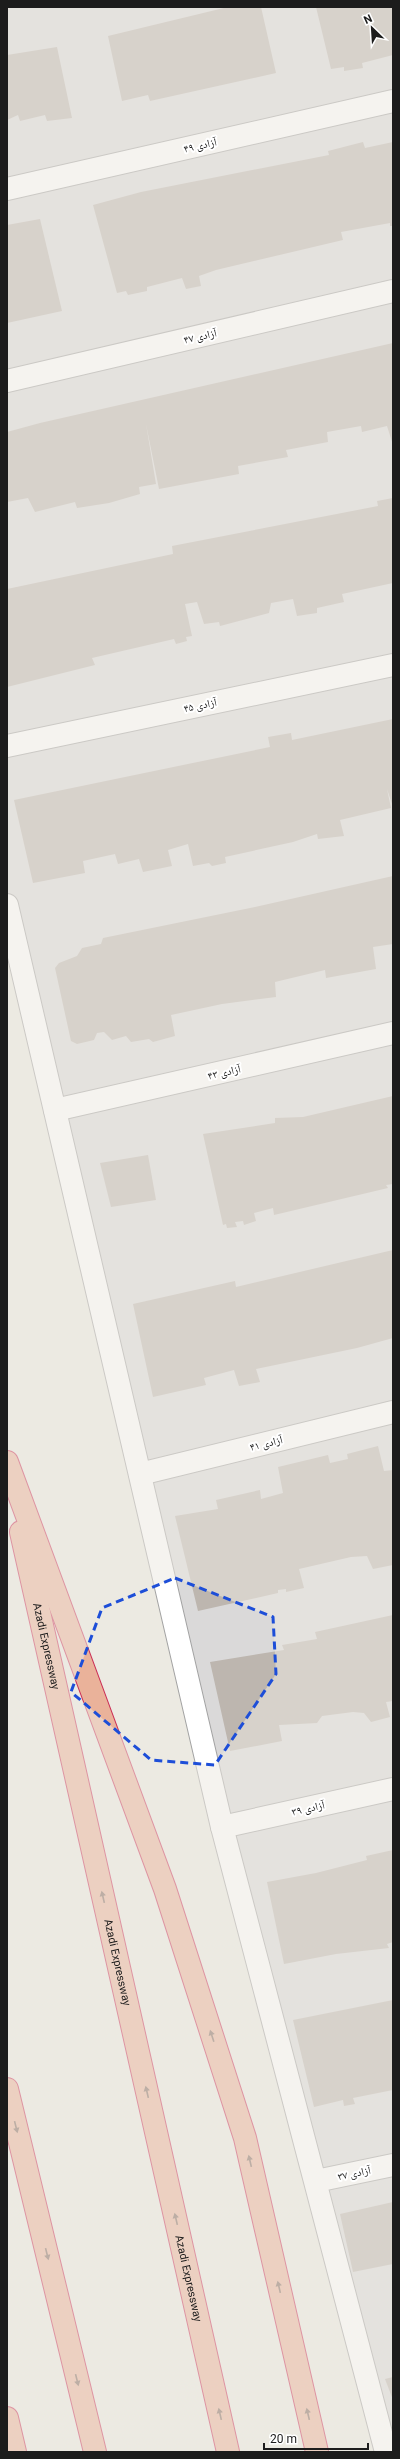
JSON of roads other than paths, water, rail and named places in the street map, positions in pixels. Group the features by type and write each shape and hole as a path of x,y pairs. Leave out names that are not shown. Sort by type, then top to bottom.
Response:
{"highway":[{"path":"7,1462 165,1889 245,2138 317,2452"},
{"name":"Azadi Expressway","path":"7,1472 228,2452"},
{"path":"7,2090 95,2452"},
{"path":"7,2418 15,2452"}],"street":[{"name":"۴۹ آزادی","path":"7,189 393,101"},
{"name":"۴۷ آزادی","path":"7,380 393,292"},
{"name":"۴۵ آزادی","path":"7,746 393,665"},
{"path":"7,905 222,1827 386,2452"},
{"name":"۴۳ آزادی","path":"55,1110 393,1033"},
{"name":"۴۱ آزادی","path":"140,1474 393,1412"},
{"name":"۳۹ آزادی","path":"222,1827 393,1789"},
{"name":"۳۷ آزادی","path":"316,2181 393,2165"}]}
